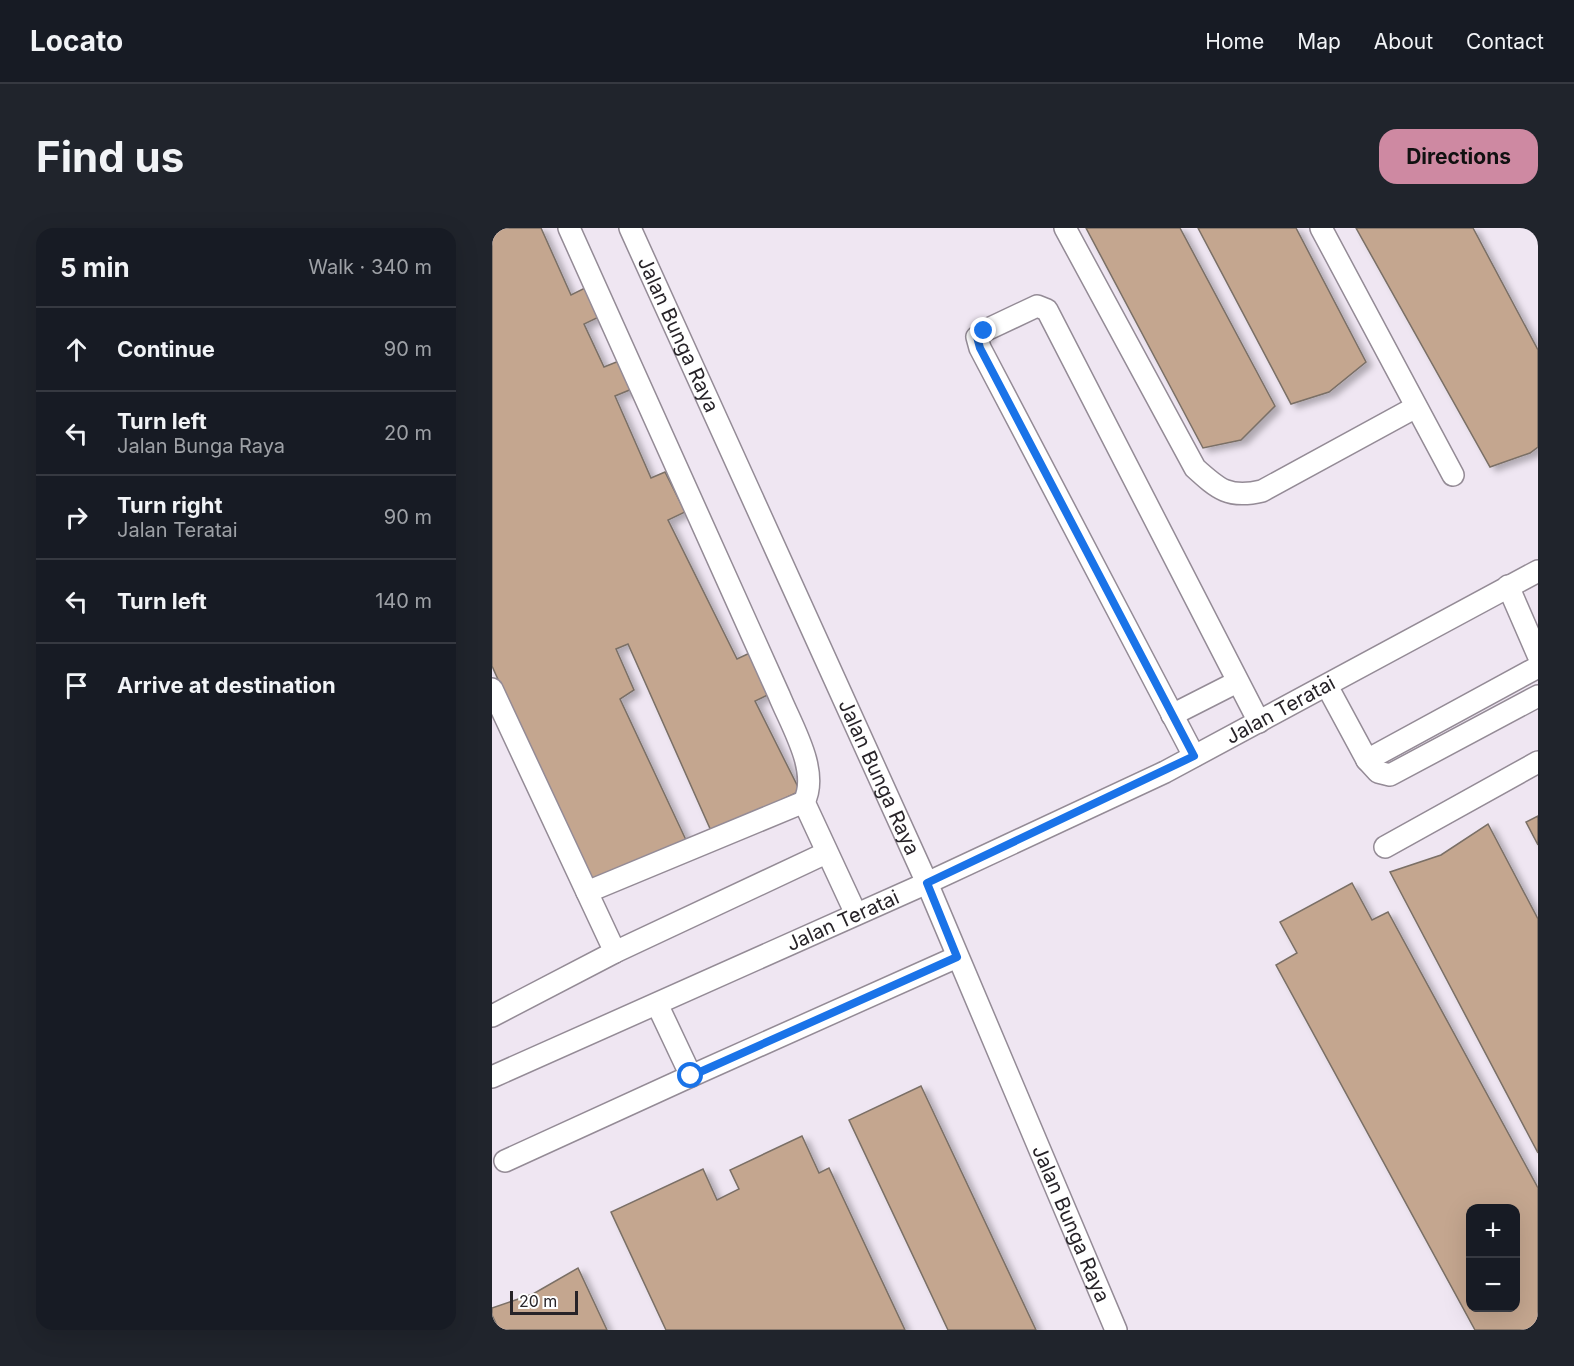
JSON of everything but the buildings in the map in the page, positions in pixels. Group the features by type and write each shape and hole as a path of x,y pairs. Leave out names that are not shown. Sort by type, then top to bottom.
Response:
{"street":[{"path":"569,228 779,695 809,768 809,792 804,802 587,892"},
{"name":"Jalan Bunga Raya","path":"630,228 927,883 1116,1330"},
{"path":"1065,228 1195,468 1217,488 1244,495 1262,490 1416,407"},
{"path":"1321,228 1453,475"},
{"path":"1194,756 980,348 977,337 984,331 1037,306 1047,310 1259,722"},
{"name":"Jalan Teratai","path":"494,1071 657,1004 927,883 1194,756 1538,571"},
{"path":"1508,586 1538,655"},
{"path":"1367,760 1538,667"},
{"path":"1172,715 1237,682"},
{"path":"1327,686 1367,760 1378,772 1390,775 1538,696"},
{"path":"492,689 615,952"},
{"path":"1385,847 1538,762"},
{"path":"804,802 856,914"},
{"path":"492,1016 615,952 826,853"},
{"path":"505,1161 957,957"},
{"path":"657,1004 691,1076"}],"route":[{"path":"691,1076 957,957 927,883 1165,772 1194,756 977,342 977,337 984,331"}]}
